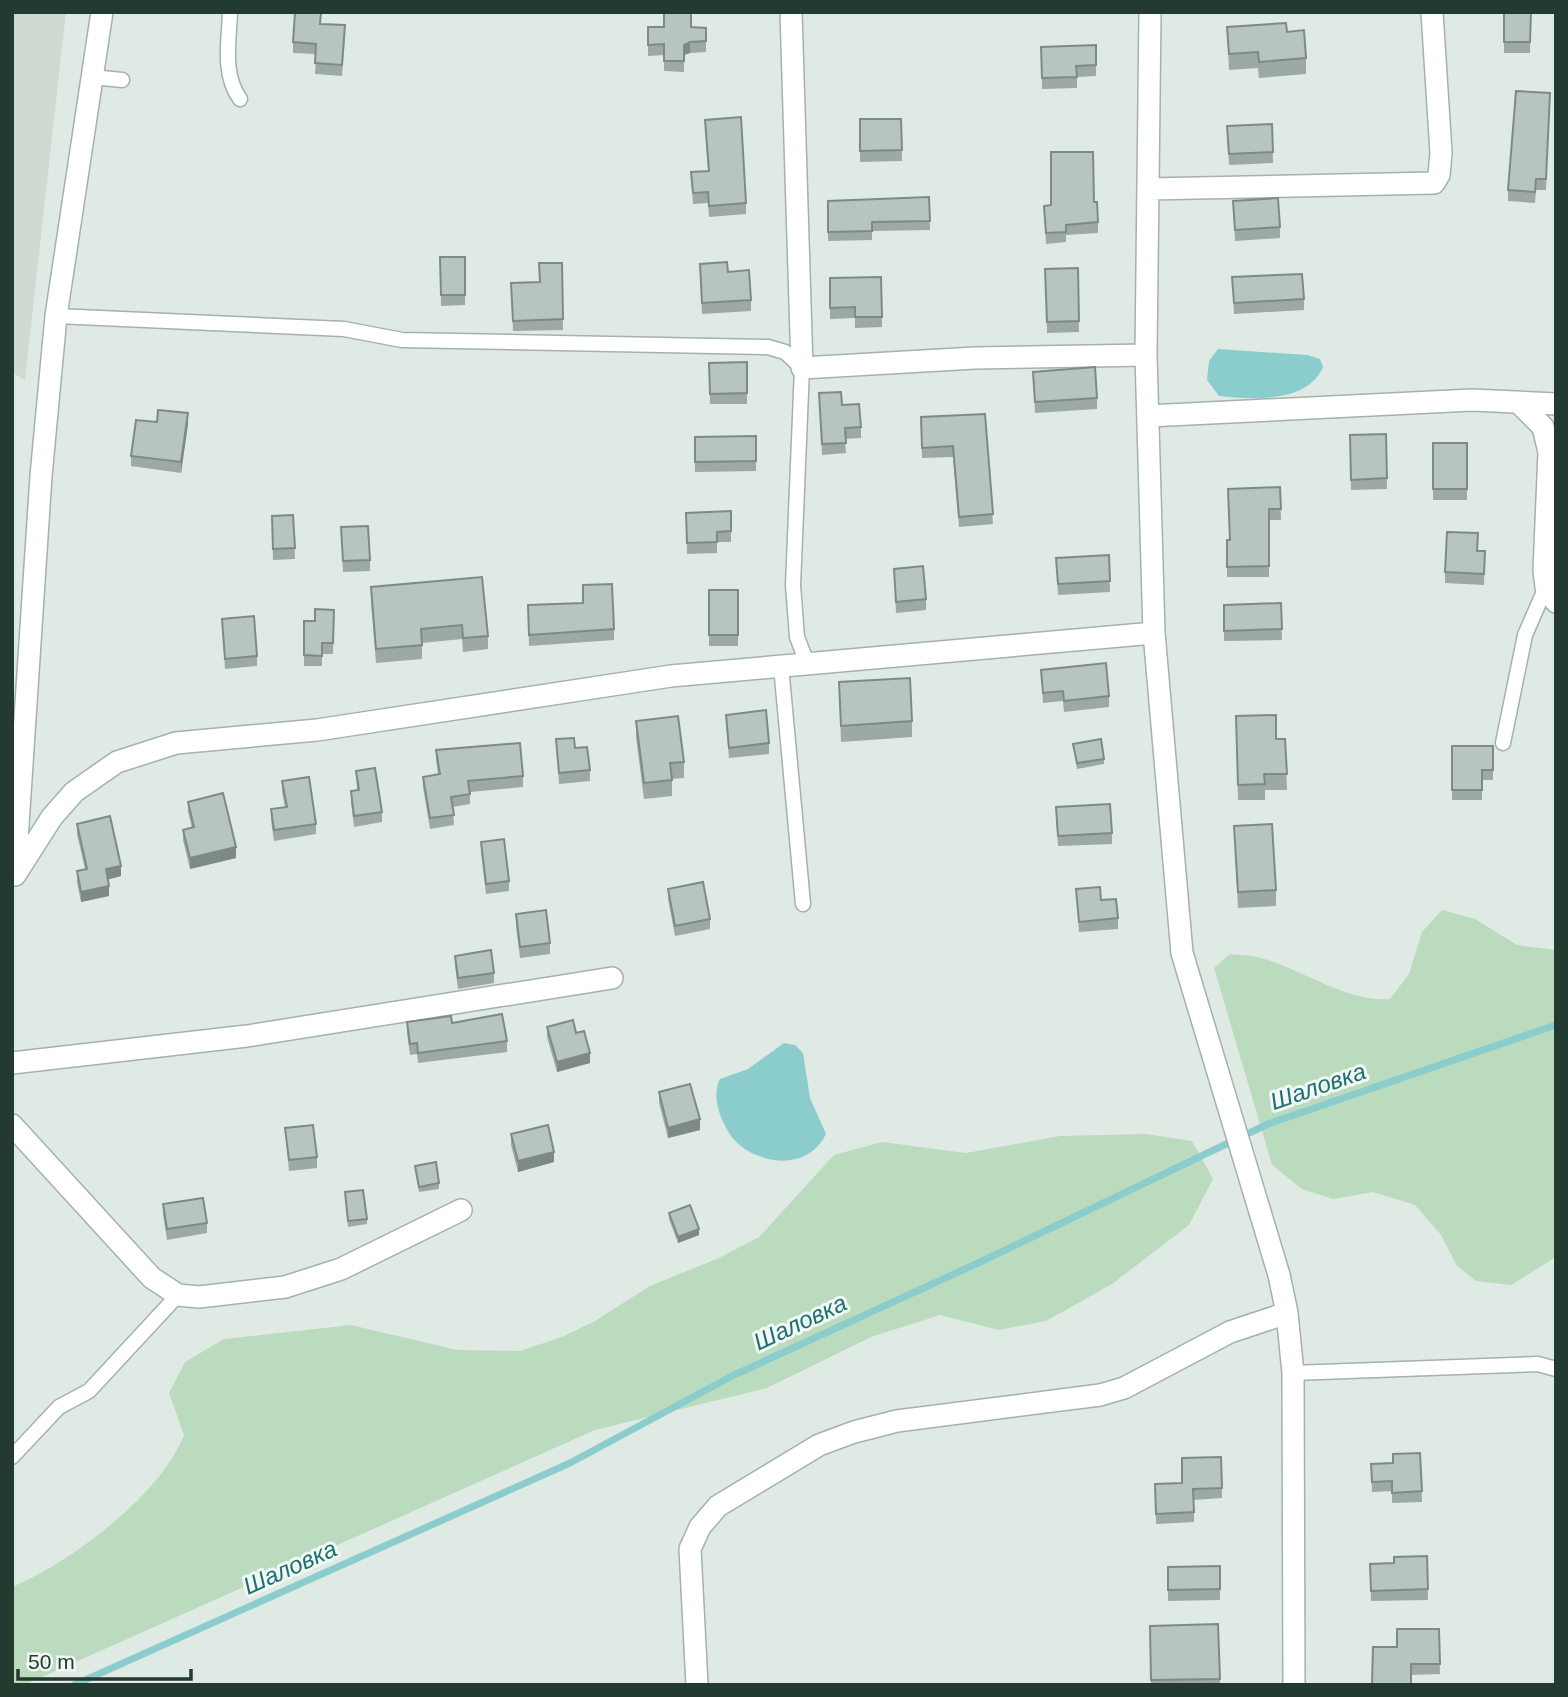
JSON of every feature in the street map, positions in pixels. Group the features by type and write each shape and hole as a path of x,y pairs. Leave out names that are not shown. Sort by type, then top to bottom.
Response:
{"street":[{"path":"13,878 41,476 57,316 102,12"},
{"path":"791,12 802,368 975,358 1146,355"},
{"path":"1150,12 1146,355 1154,632 1182,953 1233,1119 1287,1313 1293,1373 1294,1685"},
{"path":"1148,189 1434,183 1439,175 1441,153 1433,12"},
{"path":"1148,416 1472,400 1556,404"},
{"path":"1518,402 1543,427 1549,452 1551,594"},
{"path":"13,878 52,817 74,792 117,762 176,743 317,730 671,676 1154,632"},
{"path":"12,1063 247,1036 612,978"},
{"path":"12,1125 152,1278 178,1295 199,1297 285,1287 312,1281 461,1210"},
{"path":"697,1685 691,1549 700,1527 718,1506 819,1445 855,1432 897,1421 1100,1395 1124,1388 1230,1332 1287,1313"}],"lane":[{"path":"230,12 228,69 231,86 240,99"},
{"path":"92,77 122,80"},
{"path":"57,316 344,329 402,340 768,347 785,352 802,368 793,585 797,637 807,663"},
{"path":"1503,743 1525,635 1551,594"},
{"path":"781,666 803,904"},
{"path":"12,1457 59,1407 89,1391 178,1295"},
{"path":"1293,1373 1538,1364 1556,1369"}],"shaded area":[{"path":"12,12 66,12 25,380 12,373"}],"green space":[{"path":"1442,910 1475,919 1517,945 1556,950 1556,1257 1511,1285 1476,1281 1457,1266 1441,1235 1415,1205 1373,1192 1333,1199 1302,1189 1272,1165 1214,968 1230,954 1254,956 1339,990 1390,999 1409,974 1422,932"},
{"path":"1146,1134 1192,1141 1213,1179 1189,1225 1112,1284 1046,1321 999,1330 940,1315 871,1337 767,1388 595,1430 24,1685 12,1685 12,1587 60,1562 86,1544 111,1525 156,1481 184,1435 169,1393 185,1362 224,1339 351,1325 457,1350 520,1351 562,1337 595,1321 650,1286 719,1258 759,1237 834,1155 882,1142 966,1153 1060,1136"}],"water":[{"path":"1218,349 1307,355 1320,359 1323,367 1316,379 1292,393 1262,398 1219,396 1207,380 1209,361"},
{"path":"784,1043 795,1045 803,1053 810,1098 826,1134 810,1153 800,1158 777,1160 753,1154 736,1141 721,1116 716,1096 720,1079 748,1069"}],"building":[{"path":"295,12 321,13 320,24 345,25 342,65 315,63 316,44 293,42"},
{"path":"664,12 691,12 691,27 706,28 706,41 684,45 684,61 664,61 664,44 648,45 648,27 664,27"},
{"path":"1504,12 1531,12 1530,42 1504,42"},
{"path":"1286,23 1287,32 1304,30 1306,58 1259,62 1258,52 1229,54 1227,27"},
{"path":"1096,45 1096,65 1076,66 1077,77 1042,78 1041,47"},
{"path":"1516,91 1550,93 1546,179 1536,179 1535,192 1508,190"},
{"path":"741,117 746,203 709,206 708,192 693,193 691,172 709,171 705,120"},
{"path":"860,119 901,119 902,150 860,151"},
{"path":"1272,124 1273,152 1229,154 1227,126"},
{"path":"1051,152 1093,152 1094,202 1097,202 1098,222 1066,225 1066,232 1046,233 1044,206 1051,205"},
{"path":"929,197 930,221 872,222 872,231 828,232 828,201"},
{"path":"1278,198 1280,227 1235,230 1233,201"},
{"path":"440,257 465,257 465,295 441,295"},
{"path":"727,262 728,272 749,270 751,300 702,303 700,264"},
{"path":"539,263 562,263 563,319 513,321 511,283 540,282"},
{"path":"1078,268 1079,321 1047,322 1045,269"},
{"path":"1302,274 1304,299 1234,303 1232,277"},
{"path":"881,277 882,317 855,317 855,307 830,308 830,278"},
{"path":"747,362 747,393 710,394 709,363"},
{"path":"1095,367 1097,398 1035,402 1033,372"},
{"path":"841,392 842,405 859,404 861,427 845,428 846,443 822,444 819,393"},
{"path":"158,410 188,413 181,462 131,456 136,420 157,422"},
{"path":"985,414 993,514 959,517 953,446 922,448 921,417"},
{"path":"1386,434 1387,478 1351,480 1350,435"},
{"path":"756,436 756,461 695,462 695,437"},
{"path":"1433,443 1467,443 1467,489 1433,489"},
{"path":"1280,487 1281,509 1269,509 1269,566 1227,567 1227,540 1230,540 1228,489"},
{"path":"731,511 731,531 717,532 717,542 687,543 686,513"},
{"path":"293,515 295,548 273,549 272,516"},
{"path":"368,526 370,560 343,561 341,527"},
{"path":"1447,532 1478,533 1477,551 1485,551 1484,574 1445,572"},
{"path":"1109,555 1110,581 1058,584 1056,558"},
{"path":"923,566 926,599 896,602 894,569"},
{"path":"482,577 488,636 463,638 462,625 421,629 422,645 376,649 371,587"},
{"path":"612,584 614,629 529,635 528,605 583,603 583,585"},
{"path":"709,590 738,590 738,635 709,635"},
{"path":"1281,603 1282,629 1224,631 1224,605"},
{"path":"315,609 334,610 333,643 322,643 322,656 304,655 304,621 315,621"},
{"path":"254,616 257,656 225,659 222,619"},
{"path":"1106,663 1109,696 1064,701 1063,691 1043,693 1041,670"},
{"path":"910,678 912,721 841,726 839,682"},
{"path":"766,710 769,743 729,748 726,715"},
{"path":"1276,715 1276,739 1285,739 1287,774 1264,774 1265,784 1238,785 1236,716"},
{"path":"678,716 684,762 670,763 672,780 644,783 636,721"},
{"path":"574,738 575,748 587,747 590,770 559,773 556,739"},
{"path":"1101,739 1104,759 1077,763 1073,744"},
{"path":"520,743 523,776 468,781 470,794 451,797 454,815 430,818 423,777 440,774 436,750"},
{"path":"1452,746 1493,746 1493,770 1482,770 1482,790 1452,790"},
{"path":"375,768 382,812 354,816 351,791 359,790 356,771"},
{"path":"309,777 316,824 274,830 271,809 287,807 282,781"},
{"path":"223,793 236,847 190,858 183,830 194,827 188,802"},
{"path":"1110,804 1112,833 1058,836 1056,807"},
{"path":"110,816 121,866 106,869 109,886 81,892 77,871 87,869 77,824"},
{"path":"1272,824 1276,890 1238,892 1234,826"},
{"path":"504,839 509,881 486,884 481,842"},
{"path":"703,882 710,919 675,926 668,889"},
{"path":"1100,887 1101,900 1116,899 1118,918 1079,922 1076,889"},
{"path":"546,910 550,943 520,947 516,914"},
{"path":"491,950 494,973 458,978 455,956"},
{"path":"502,1014 507,1041 418,1053 417,1043 410,1044 407,1022 451,1016 452,1023"},
{"path":"573,1020 576,1033 584,1031 590,1053 557,1062 547,1027"},
{"path":"690,1084 700,1119 668,1128 659,1092"},
{"path":"313,1125 317,1157 289,1160 285,1128"},
{"path":"548,1125 554,1152 518,1161 511,1134"},
{"path":"436,1162 439,1183 419,1187 415,1166"},
{"path":"363,1190 367,1219 348,1221 345,1192"},
{"path":"203,1198 207,1223 167,1229 163,1204"},
{"path":"690,1205 699,1229 678,1237 669,1213"},
{"path":"1420,1453 1422,1491 1392,1493 1392,1481 1372,1482 1371,1464 1393,1463 1393,1454"},
{"path":"1221,1457 1222,1488 1193,1489 1194,1512 1156,1514 1155,1484 1182,1483 1182,1458"},
{"path":"1427,1556 1428,1589 1371,1591 1370,1564 1394,1563 1394,1557"},
{"path":"1220,1566 1220,1589 1168,1590 1168,1567"},
{"path":"1218,1624 1220,1679 1151,1680 1150,1626"},
{"path":"1397,1629 1439,1629 1440,1664 1411,1664 1411,1685 1372,1685 1373,1647 1397,1647"}],"waterway":[{"name":"Шаловка","path":"74,1685 570,1463 732,1376 978,1263 1268,1124 1556,1025"}]}
